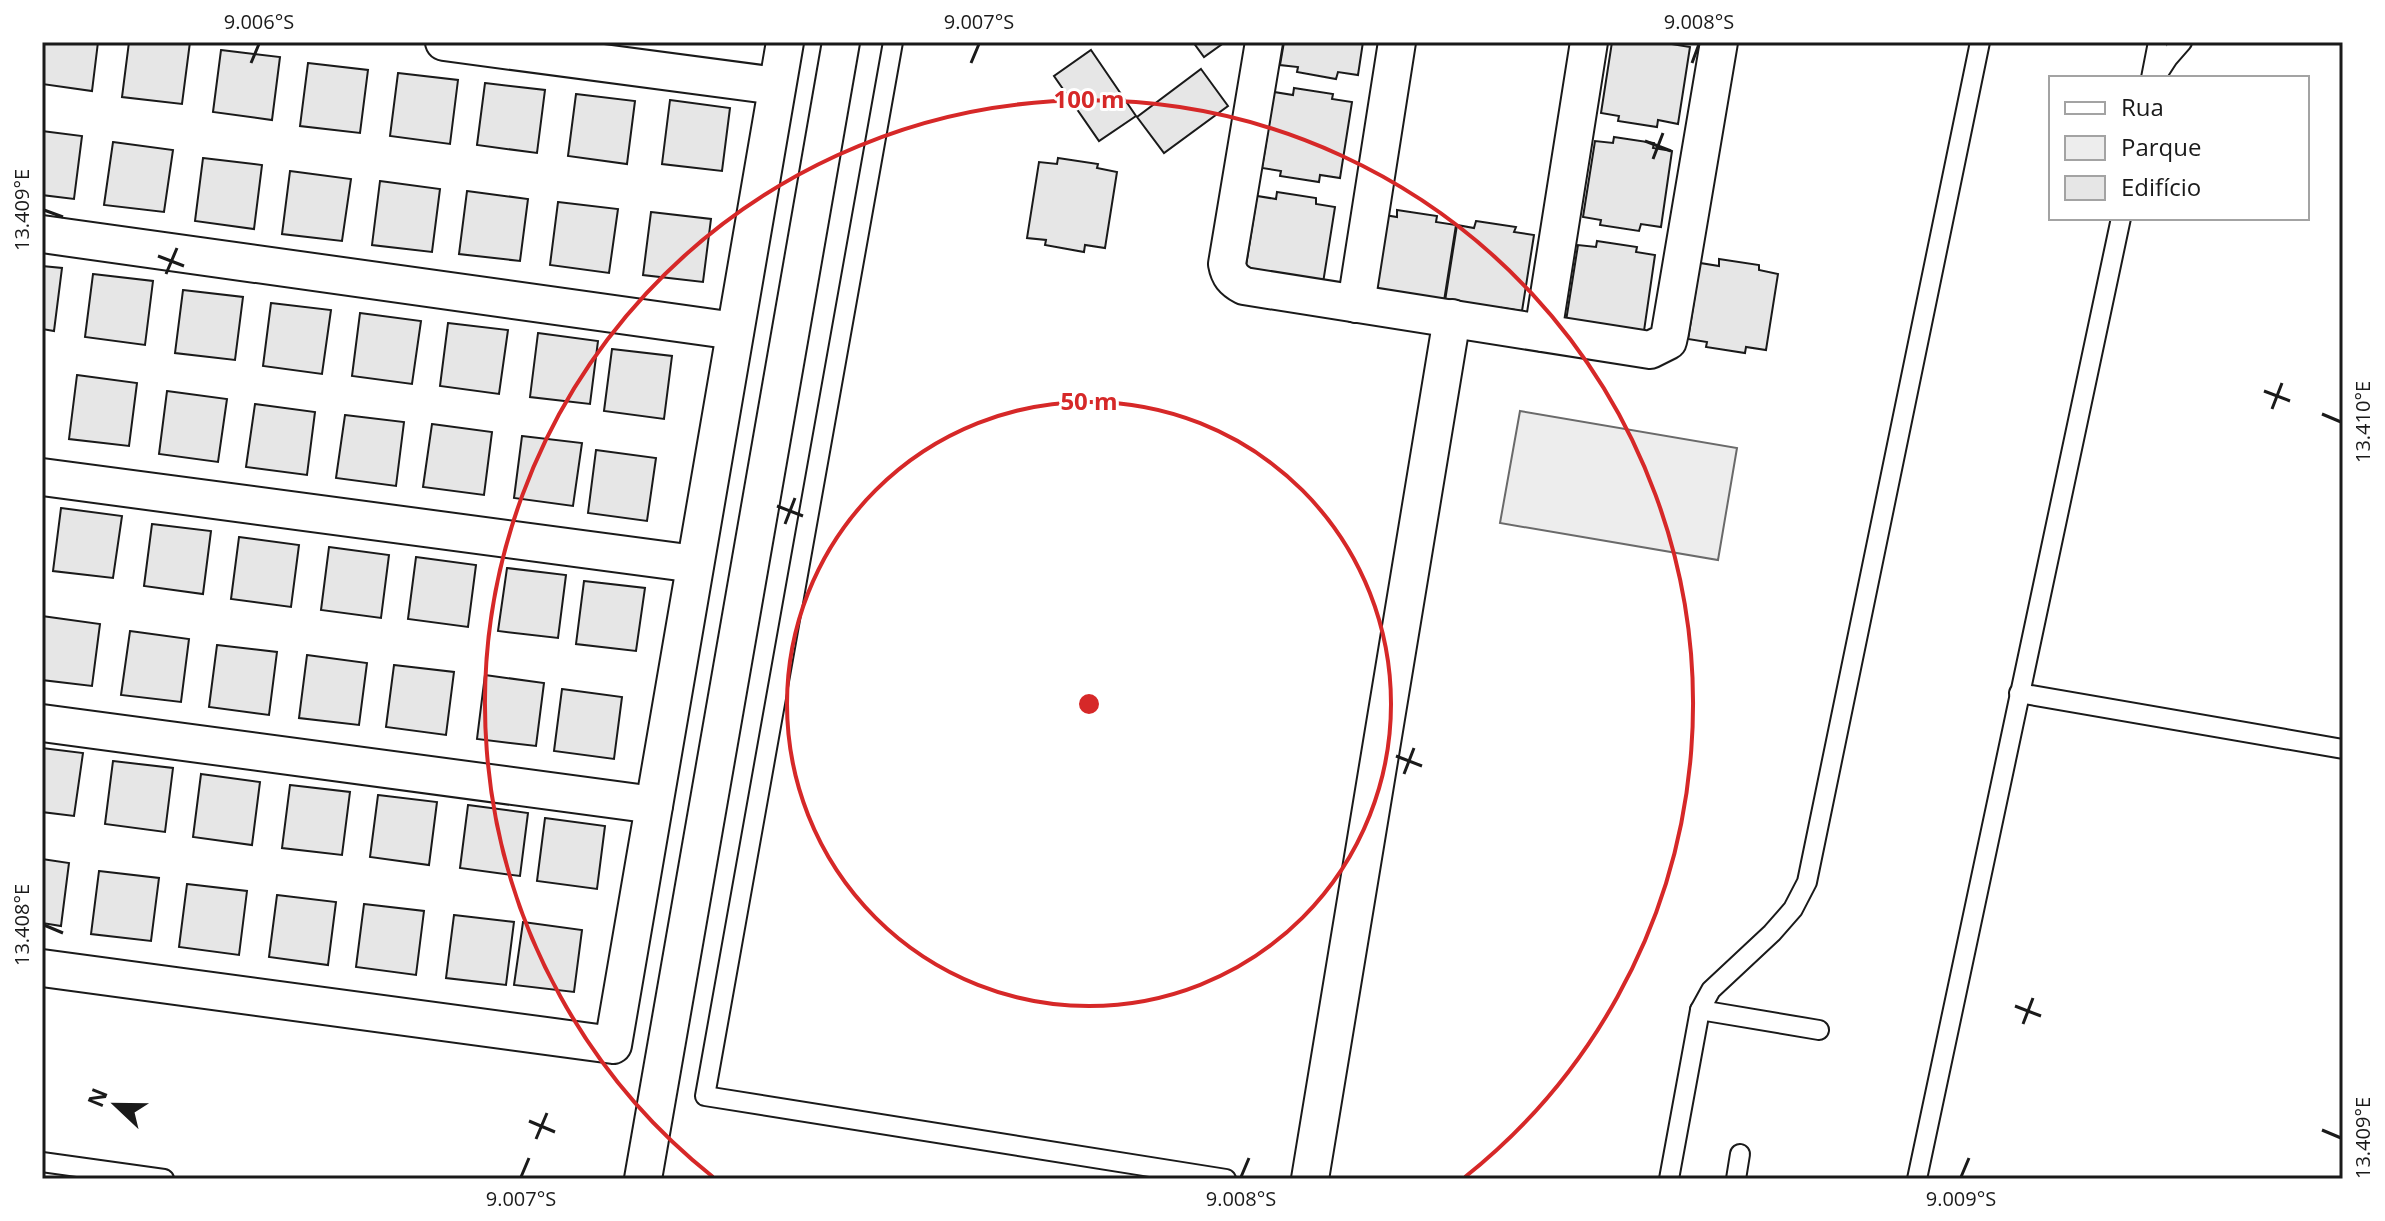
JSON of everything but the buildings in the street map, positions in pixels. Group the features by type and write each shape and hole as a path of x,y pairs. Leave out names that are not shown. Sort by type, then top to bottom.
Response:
{"street":[{"path":"444,42 777,86"},
{"path":"42,968 613,1045 785,42"},
{"path":"643,1179 841,42"},
{"path":"1264,42 1227,264 1229,274 1235,281 1244,286 1650,350 1668,341 1719,42"},
{"path":"1356,304 1397,42"},
{"path":"1543,333 1589,42"},
{"path":"42,234 735,331"},
{"path":"1310,1179 1452,318"},
{"path":"42,477 695,564"},
{"path":"42,723 654,805"}],"lane":[{"path":"893,42 705,1096 1226,1179"},
{"path":"1669,1179 1700,1010 1711,990 1793,909 1807,882 1980,42"},
{"path":"2153,76 2158,42"},
{"path":"2154,76 2182,42"},
{"path":"1917,1179 2121,220"},
{"path":"2019,693 2343,749"},
{"path":"1700,1010 1819,1030"},
{"path":"1736,1179 1740,1154"},
{"path":"42,1162 164,1179"}],"green space":[{"path":"1520,411 1737,448 1718,560 1500,523"}]}
